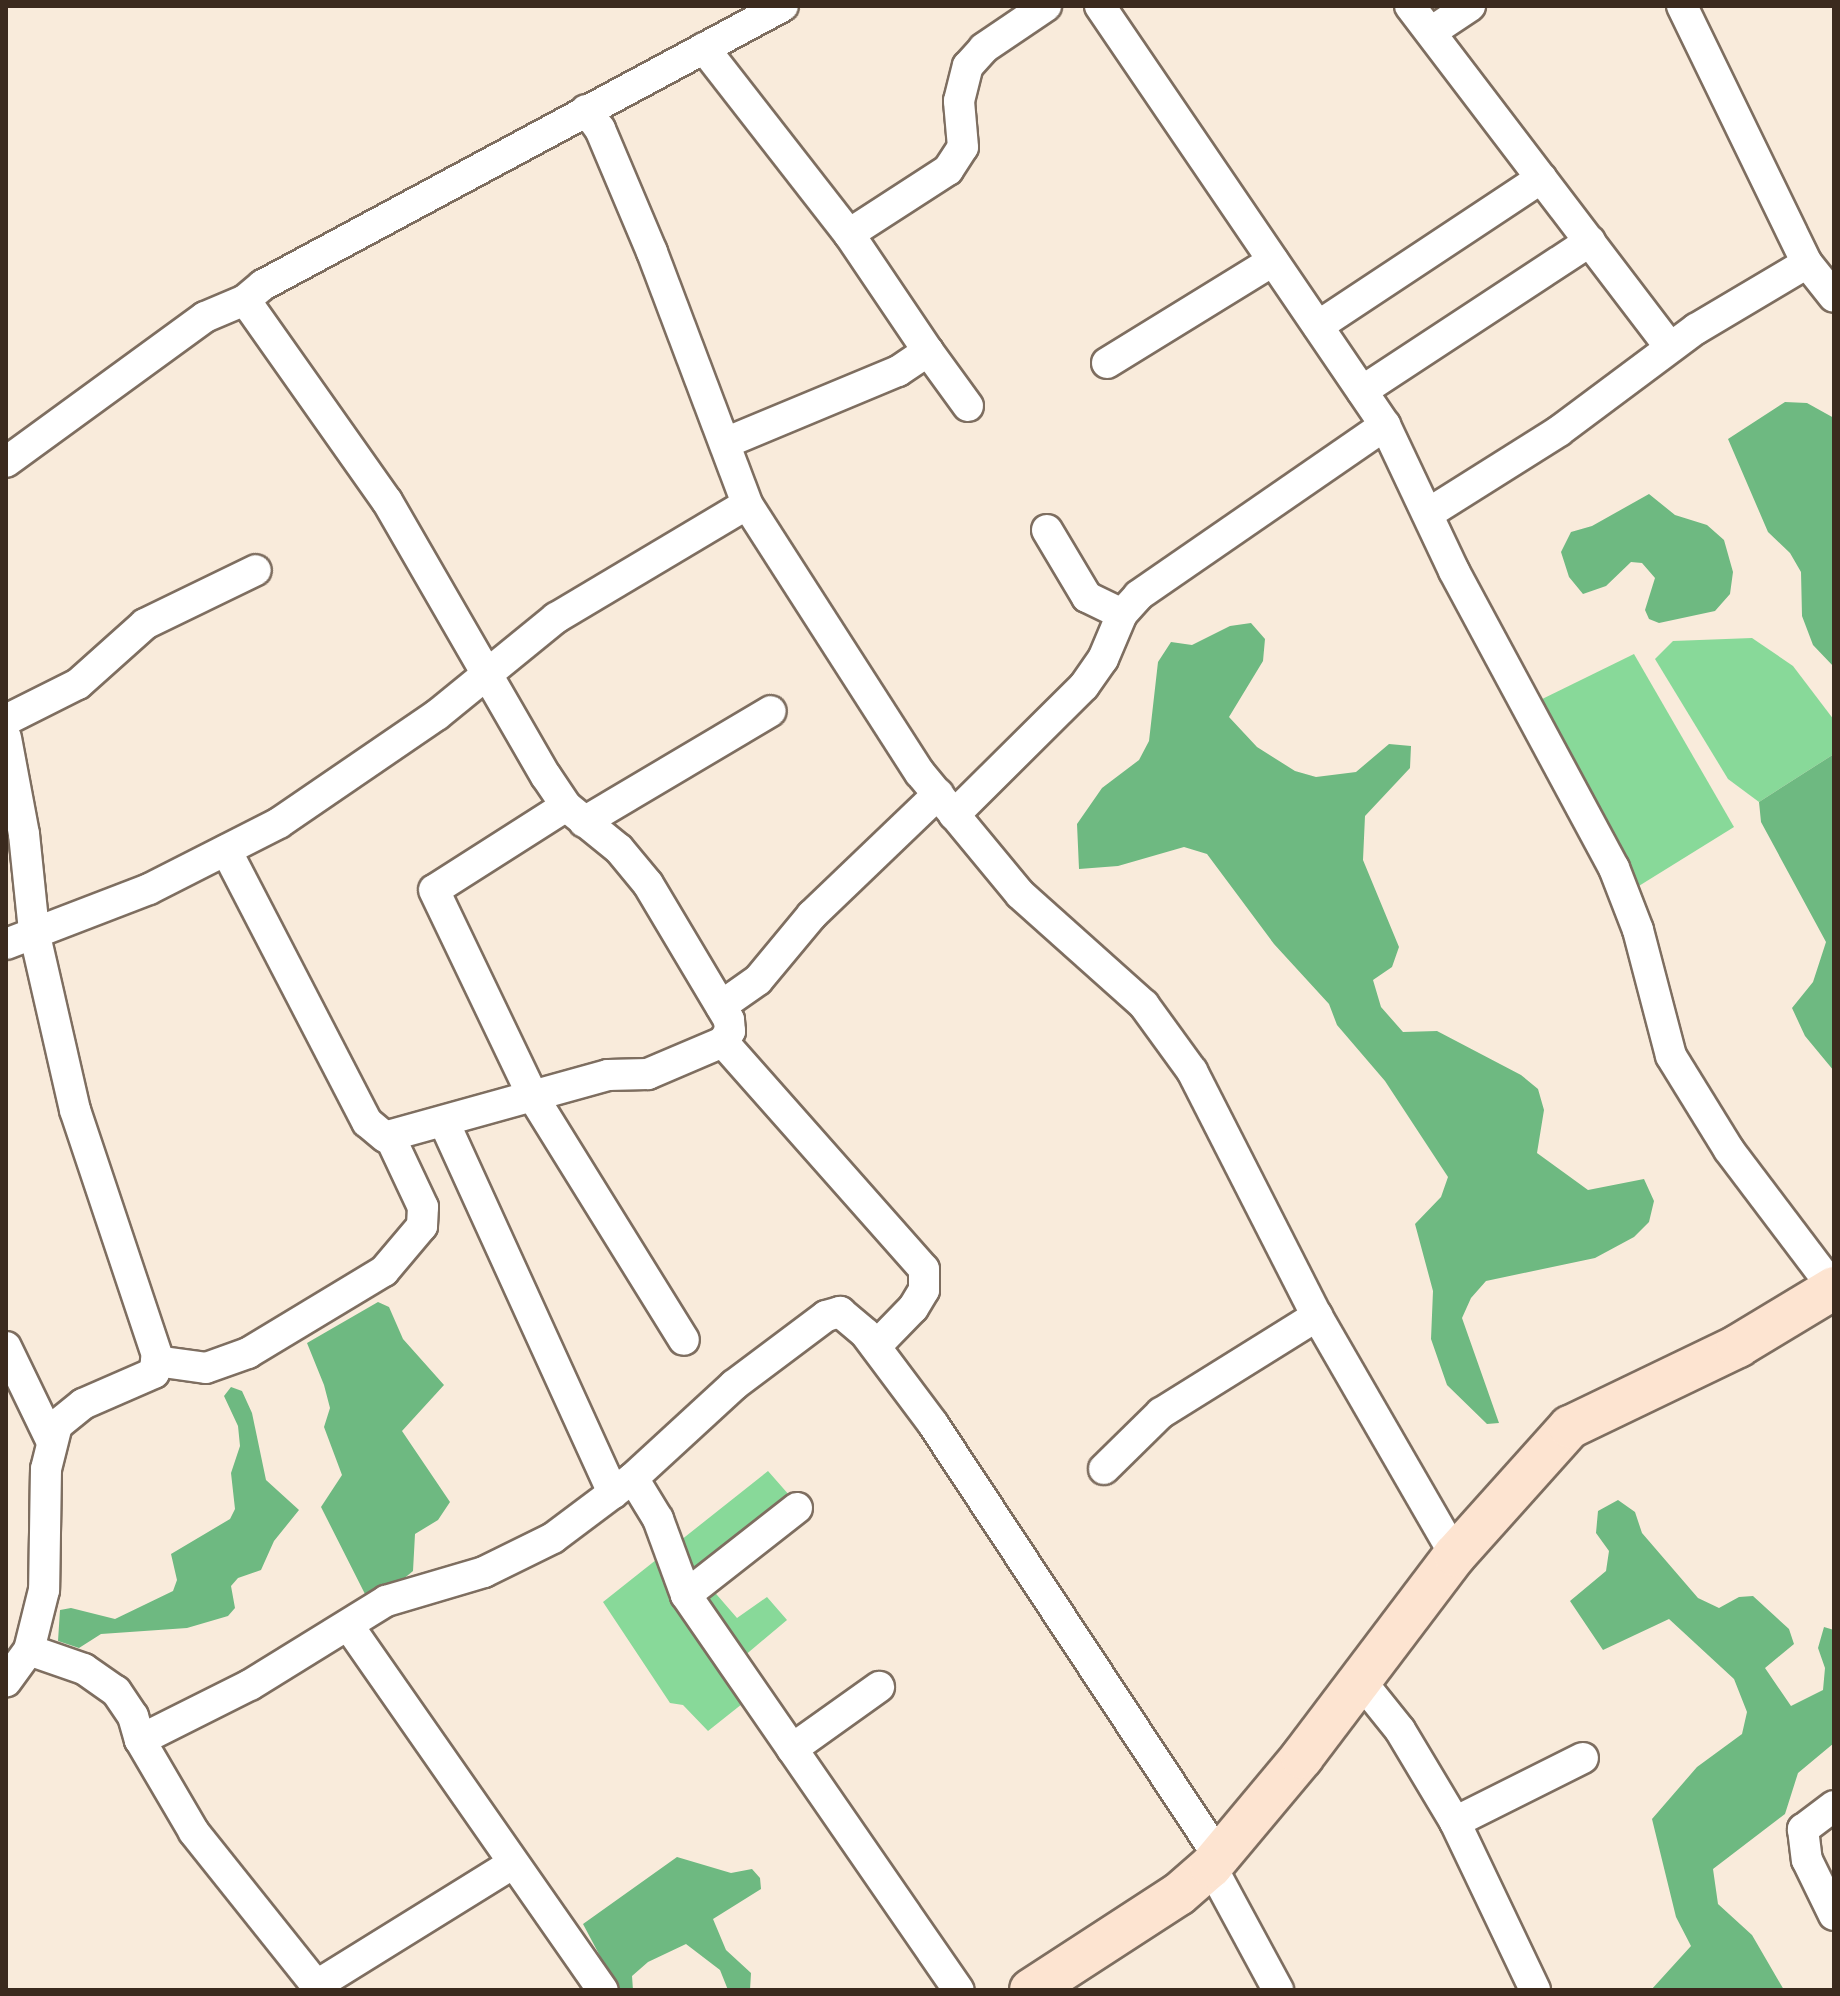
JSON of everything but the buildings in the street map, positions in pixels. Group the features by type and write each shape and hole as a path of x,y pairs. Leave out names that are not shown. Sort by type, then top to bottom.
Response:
{"street":[{"path":"6,462 205,317 245,300 263,285 783,6"},
{"path":"849,234 948,170 963,147 959,101 968,66 984,48 1046,6"},
{"path":"1031,1990 1179,1894 1215,1862 1455,1555 1570,1427 1738,1346 1834,1288 1729,1150 1671,1056 1638,930 1614,868 1454,571 1385,425 1100,6"},
{"path":"1410,6 1670,347"},
{"path":"1431,32 1470,6"},
{"path":"1682,6 1807,263 1832,289"},
{"path":"704,48 849,234 968,406"},
{"path":"586,110 600,129 652,252 747,504 833,642 946,804 1020,894 1144,1005 1192,1071 1317,1316 1455,1555"},
{"path":"1318,326 1542,178"},
{"path":"1362,391 1590,241"},
{"path":"1107,363 1273,261"},
{"path":"1429,513 1559,431 1670,347 1807,263"},
{"path":"245,300 387,501 487,674 575,814 619,849 648,884 721,1006 730,1031 723,1042 648,1074 608,1075 390,1137"},
{"path":"725,443 898,371 928,351"},
{"path":"721,1006 758,980 812,915 1084,686 1103,659 1122,614 1162,575 1385,425"},
{"path":"6,944 149,889 279,823 387,750 556,618 747,504"},
{"path":"1047,530 1087,597 1122,614"},
{"path":"6,720 78,684 145,624 256,570"},
{"path":"684,1340 532,1095 434,890 771,711"},
{"path":"6,738 24,834 34,931 75,1110 149,1320 156,1361 154,1373 68,1413 51,1440"},
{"path":"156,1361 206,1368 248,1353 384,1271 422,1226 423,1207 390,1137 367,1122 226,850"},
{"path":"723,1042 924,1269 924,1290 913,1308 876,1346"},
{"path":"444,1122 623,1486 658,1519 686,1595 958,1990"},
{"path":"140,1740 250,1685 386,1601 430,1592 498,1565 553,1538 623,1486 734,1385 826,1316 840,1312 852,1318 876,1346 1103,1676 1215,1862 1278,1990"},
{"path":"1104,1469 1161,1413 1317,1316"},
{"path":"6,1347 51,1440 44,1590 29,1650 6,1682"},
{"path":"686,1595 797,1508"},
{"path":"348,1625 512,1864 603,1990"},
{"path":"29,1650 84,1669 116,1691 133,1716 140,1740 194,1832 318,1988 512,1864"},
{"path":"1359,1679 1400,1730 1455,1822 1526,1987"},
{"path":"792,1749 879,1687"},
{"path":"1455,1822 1583,1758"},
{"path":"1834,1806 1803,1829 1807,1860 1834,1915"}],"green space":[{"path":"1785,402 1807,403 1834,418 1834,667 1813,645 1802,616 1801,572 1790,553 1768,532 1728,439"},
{"path":"1649,494 1675,515 1707,525 1724,540 1733,572 1730,594 1715,611 1659,623 1649,619 1645,610 1655,578 1642,563 1631,562 1606,586 1583,594 1569,577 1561,552 1571,532 1592,526"},
{"path":"1251,623 1265,639 1263,661 1229,717 1257,747 1295,771 1316,777 1356,772 1389,744 1411,746 1410,768 1365,816 1363,860 1399,947 1392,967 1373,980 1381,1007 1403,1032 1437,1031 1521,1075 1538,1089 1544,1110 1537,1153 1588,1190 1644,1179 1654,1201 1649,1222 1634,1237 1595,1258 1486,1281 1471,1298 1462,1318 1499,1423 1487,1424 1447,1385 1431,1339 1433,1291 1415,1224 1441,1197 1448,1177 1385,1081 1337,1025 1329,1004 1274,944 1207,854 1184,847 1118,866 1079,869 1077,824 1102,788 1139,760 1149,741 1158,662 1171,642 1192,645 1230,626"},
{"path":"1752,638 1793,666 1834,720 1834,754 1759,802 1728,779 1655,659 1673,641"},
{"path":"1634,654 1734,827 1634,889 1532,704"},
{"path":"1834,754 1834,1071 1805,1036 1792,1008 1813,982 1826,942 1761,822 1759,802"},
{"path":"378,1302 389,1307 403,1339 444,1385 402,1431 450,1502 438,1520 415,1534 413,1571 396,1585 365,1594 321,1507 342,1475 324,1427 330,1408 324,1385 307,1343"},
{"path":"231,1387 242,1391 252,1413 266,1480 299,1510 274,1541 261,1570 238,1578 231,1586 235,1608 228,1616 187,1628 101,1634 79,1648 58,1641 60,1610 71,1608 115,1619 173,1591 177,1580 171,1554 230,1519 235,1509 231,1473 240,1446 238,1426 224,1396"},
{"path":"768,1471 804,1512 711,1588 737,1618 767,1597 787,1620 724,1673 742,1704 708,1731 683,1705 670,1703 603,1602"},
{"path":"1618,1500 1635,1512 1642,1533 1698,1598 1719,1608 1739,1597 1753,1596 1789,1629 1794,1644 1765,1668 1791,1706 1823,1690 1825,1668 1818,1648 1824,1627 1834,1630 1834,1743 1798,1773 1785,1814 1713,1869 1718,1904 1752,1935 1784,1990 1651,1990 1691,1946 1676,1917 1652,1819 1697,1767 1742,1734 1747,1712 1734,1679 1669,1619 1603,1650 1570,1601 1606,1571 1609,1551 1596,1533 1598,1511"},
{"path":"677,1857 731,1873 752,1869 760,1878 761,1889 713,1919 726,1950 751,1973 750,1990 728,1990 720,1970 686,1944 648,1962 632,1976 633,1990 618,1990 583,1924"}]}
